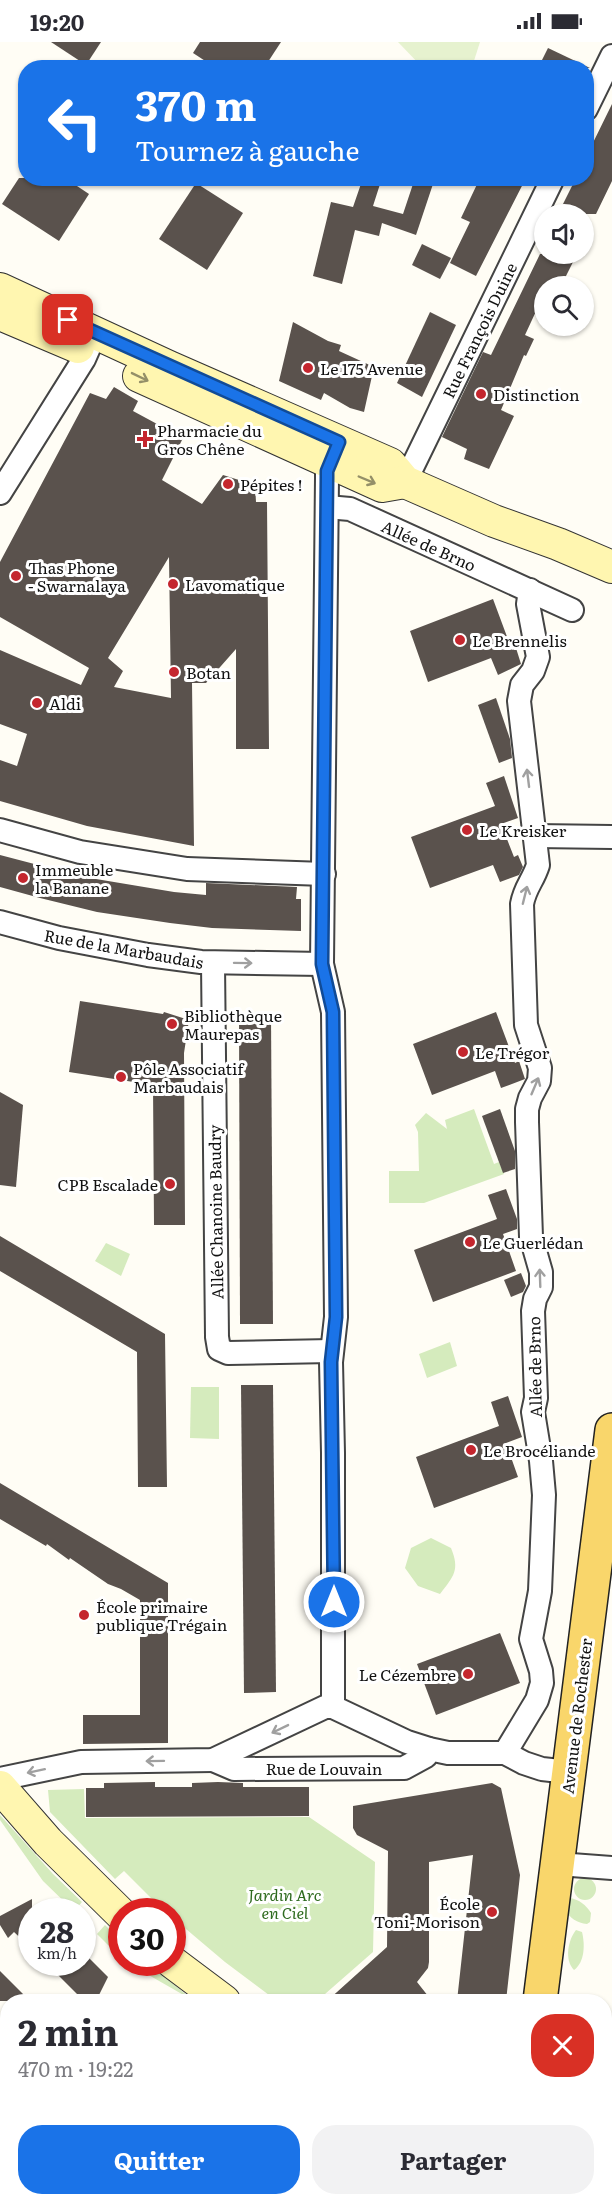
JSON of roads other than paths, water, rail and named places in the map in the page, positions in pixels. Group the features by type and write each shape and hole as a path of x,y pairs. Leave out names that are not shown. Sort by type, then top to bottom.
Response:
{"main road":[{"path":"0,289 92,342 334,453 390,464 405,482 495,521 612,567"},
{"path":"0,314 92,342"},
{"name":"Avenue de Rochester","path":"541,1994 612,1430"},
{"path":"0,1787 48,1842 108,1901"},
{"path":"186,1972 215,1994"}],"street":[{"path":"594,93 612,56"},
{"name":"Rue François Duine","path":"405,482 549,186"},
{"path":"0,493 92,342"},
{"path":"334,453 327,471 322,964 333,1012 336,1317 331,1351 333,1707 407,1742 429,1749 448,1753 506,1753 542,1769 569,1772"},
{"name":"Allée de Brno","path":"327,507 350,509 572,610"},
{"name":"Allée de Brno","path":"506,1753 537,1700 542,1683 541,1671 531,1639 540,1591 544,1495 541,1461 532,1412 536,1398 533,1311 535,1299 541,1287 541,1272 531,1237 527,1116 530,1098 539,1082 540,1068 526,1025 522,904 524,890 535,875 538,865 519,701 522,685 533,671 538,657 528,604 530,590"},
{"path":"0,830 80,852 187,869 324,874"},
{"path":"535,836 612,837"},
{"name":"Rue de la Marbaudais","path":"0,922 59,938 125,951 213,963 322,964"},
{"name":"Allée Chanoine Baudry","path":"213,963 217,1337 219,1349 228,1353 331,1351"},
{"name":"Rue de Louvain","path":"213,1760 325,1707 333,1707"},
{"name":"Rue de Louvain","path":"0,1779 81,1762 213,1760 234,1769 404,1768 426,1756 429,1749"},
{"path":"558,1863 612,1868"}],"place":[{"name":"Le 175 Avenue","path":"308,368"},
{"name":"Distinction","path":"481,394"},
{"name":"Pharmacie du Gros Chêne","path":"145,439"},
{"name":"Pépites !","path":"228,484"},
{"name":"Thas Phone - Swarnalaya","path":"16,576"},
{"name":"Lavomatique","path":"173,584"},
{"name":"Le Brennelis","path":"460,640"},
{"name":"Botan","path":"174,672"},
{"name":"Aldi","path":"37,703"},
{"name":"Le Kreisker","path":"467,830"},
{"name":"Immeuble la Banane","path":"23,878"},
{"name":"Bibliothèque Maurepas","path":"172,1024"},
{"name":"Le Trégor","path":"463,1052"},
{"name":"Pôle Associatif Marbaudais","path":"121,1077"},
{"name":"CPB Escalade","path":"170,1184"},
{"name":"Le Guerlédan","path":"470,1242"},
{"name":"Le Brocéliande","path":"471,1450"},
{"name":"École primaire publique Trégain","path":"84,1615"},
{"name":"Le Cézembre","path":"468,1674"},
{"name":"École Toni-Morison","path":"492,1912"}],"park label":[{"name":"Jardin Arc en Ciel","path":"285,1903"}]}
